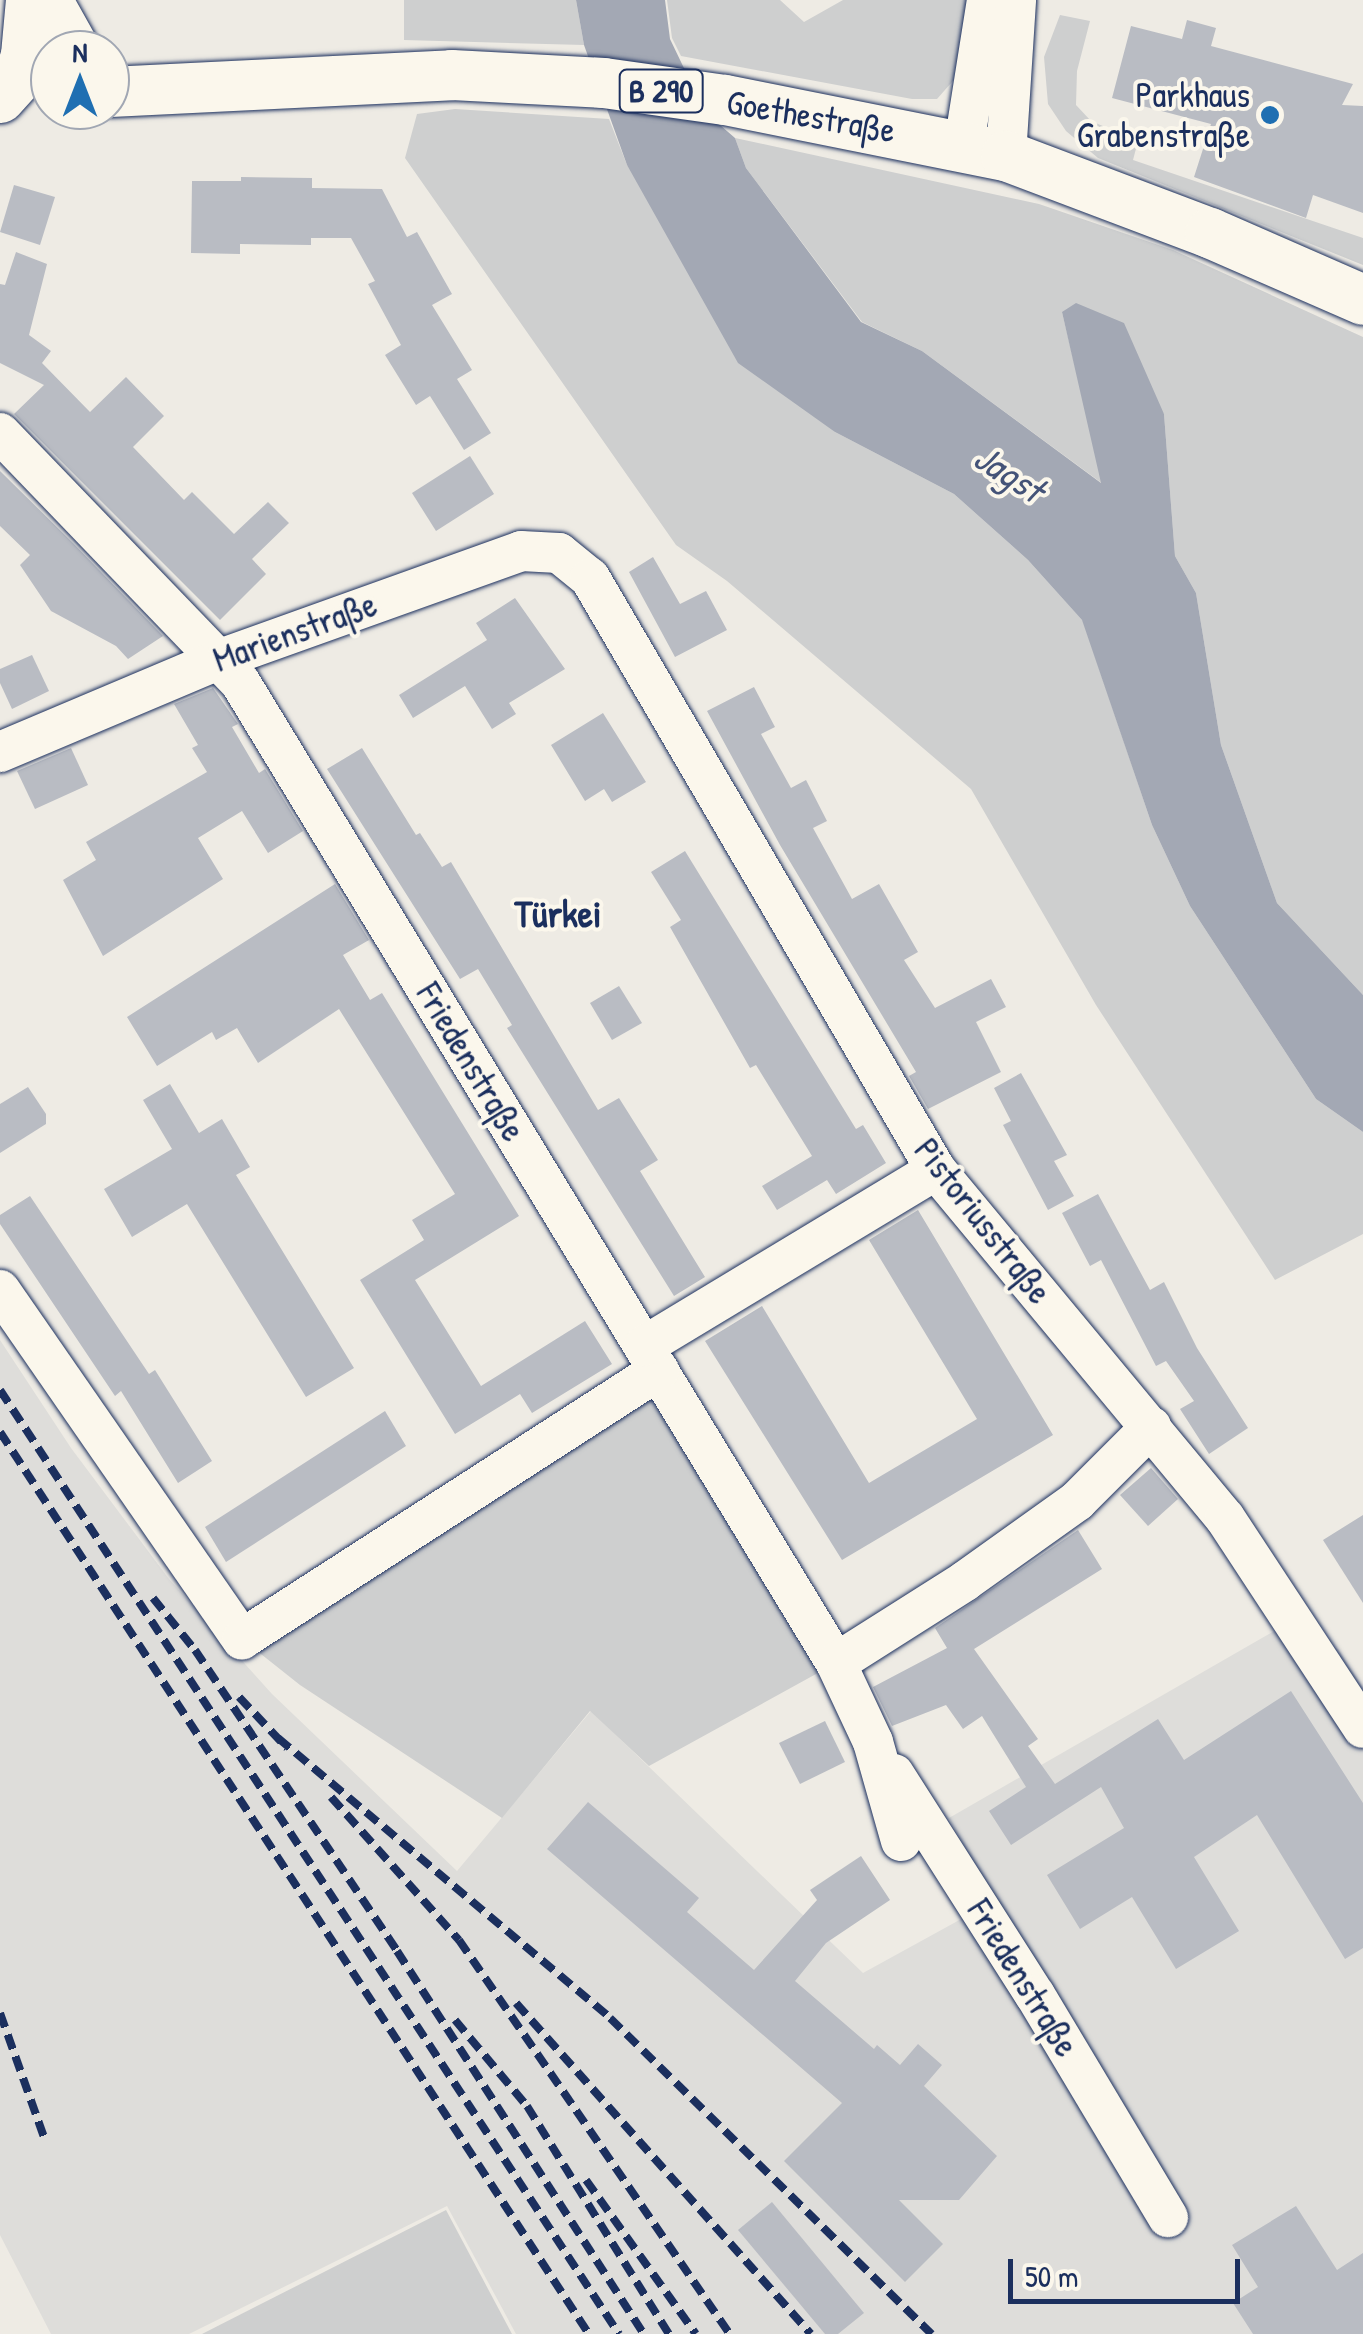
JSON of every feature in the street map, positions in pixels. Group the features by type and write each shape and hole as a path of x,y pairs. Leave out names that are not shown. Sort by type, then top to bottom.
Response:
{"main road":[{"path":"0,100 19,77 26,55 31,0"},
{"path":"47,0 64,30"},
{"name":"Goethestraße","path":"130,86 452,75 604,83 867,125 985,150 1210,233 1363,300"},
{"path":"0,100 30,99"}],"street":[{"path":"985,150 986,0"},
{"path":"985,150 1016,0"},
{"name":"Friedenstraße","path":"0,433 240,682 836,1663 873,1742 1035,1995 1168,2217"},
{"name":"Marienstraße","path":"0,752 220,659 521,550 560,552 590,578"},
{"name":"Pistoriusstraße","path":"590,578 936,1170 1226,1518 1363,1728"},
{"path":"0,1290 242,1638 936,1170"},
{"path":"836,1663 965,1582 1077,1500 1151,1428"},
{"name":"Friedenstraße","path":"873,1742 902,1841"}],"shaded area":[{"path":"404,0 576,0 584,45 404,40"},
{"path":"667,0 780,0 804,22 843,0 968,0 959,74 937,99 912,99 681,56 672,38"},
{"path":"1060,15 1090,21 1077,71 1076,105 1091,121 1138,141 1133,160 1363,238 1363,265 1098,158 1066,131 1048,104 1044,57"},
{"path":"455,109 609,119 627,165 835,432 954,494 1028,560 1083,621 1152,825 1190,906 1316,1099 1363,1132 1363,1234 1275,1280 1096,1005 971,789 727,581 676,545 405,158 417,114"},
{"path":"735,138 1039,204 1173,250 1363,337 1363,995 1277,903 1221,745 1196,593 1175,556 1164,414 1062,312 1103,484 922,351 862,322 746,168"},
{"path":"0,1340 71,1448 169,1579 272,1694 457,1871 591,1711 863,1973 994,1901 949,1818 1276,1630 1338,1649 1363,1688 1363,2334 516,2334 447,2206 189,2334 51,2334 0,2235"},
{"path":"659,1370 836,1663 649,1766 590,1711 502,1818 300,1685 242,1639"},
{"path":"446,2210 512,2334 202,2334"}],"water":[{"name":"Jagst","path":"576,0 665,0 670,39 705,112 735,138 746,168 861,322 922,351 1101,483 1062,312 1076,303 1124,323 1164,414 1175,556 1196,593 1221,745 1277,903 1363,995 1363,1132 1316,1099 1190,906 1152,825 1082,620 1028,560 954,494 835,432 738,363 627,165 584,45"}],"building":[{"name":"Parkhaus Grabenstraße","path":"1187,20 1216,28 1211,46 1353,84 1342,105 1363,106 1363,213 1313,195 1306,218 1194,177 1211,124 1112,98 1131,26 1182,39"},
{"path":"241,177 312,178 312,188 382,189 407,237 417,232 452,294 432,305 472,370 457,379 491,433 464,450 430,396 416,405 385,355 401,345 368,284 375,281 351,238 311,238 311,245 240,244 240,254 191,253 192,181 241,181"},
{"path":"14,185 55,197 40,245 0,232"},
{"path":"16,252 47,264 29,335 51,351 42,363 90,412 126,377 164,416 133,447 184,500 192,492 234,534 268,502 289,523 252,559 266,574 220,620 14,414 44,385 0,363 0,284 5,285"},
{"path":"470,456 494,494 436,531 412,493"},
{"path":"0,471 163,636 128,659 116,646 51,611 20,565 30,555 0,526"},
{"path":"653,557 680,604 706,591 727,630 675,657 629,572"},
{"path":"515,598 565,669 509,703 516,714 492,729 465,686 413,718 399,695 487,640 476,623"},
{"path":"32,655 49,691 12,709 0,683 0,669"},
{"path":"754,687 775,727 761,734 791,788 806,780 827,821 813,828 852,899 879,884 918,952 904,960 935,1008 991,979 1006,1007 976,1022 1001,1072 928,1109 909,1076 916,1072 780,845 707,711"},
{"path":"213,688 238,724 232,727 259,773 265,769 303,831 268,853 242,811 198,838 223,879 103,956 63,880 96,860 86,842 207,772 192,748 198,745 174,704"},
{"path":"603,713 646,782 612,802 604,789 585,801 551,745"},
{"path":"71,748 88,785 35,809 17,771"},
{"path":"362,748 416,835 420,833 442,867 451,862 598,1110 619,1098 658,1160 640,1171 705,1277 674,1296 507,1028 512,1025 478,969 460,979 327,769"},
{"path":"685,851 856,1129 863,1125 886,1163 836,1194 827,1180 777,1210 762,1186 812,1156 756,1065 750,1068 670,927 681,920 651,872"},
{"path":"335,884 369,940 343,955 370,1000 382,993 519,1216 415,1280 481,1386 585,1321 612,1364 532,1413 520,1394 455,1434 360,1280 424,1240 412,1220 455,1194 339,1009 258,1063 237,1028 216,1040 212,1032 157,1066 127,1017"},
{"path":"619,986 642,1023 612,1040 590,1003"},
{"path":"1021,1073 1067,1155 1054,1161 1074,1196 1048,1210 1003,1125 1011,1121 994,1088"},
{"path":"170,1084 199,1133 222,1119 250,1167 236,1175 354,1368 306,1397 187,1204 132,1237 104,1189 172,1149 143,1100"},
{"path":"28,1087 46,1114 46,1124 0,1153 0,1104"},
{"path":"1098,1194 1150,1290 1164,1282 1197,1348 1248,1428 1209,1454 1180,1409 1194,1401 1166,1361 1156,1366 1101,1260 1090,1266 1062,1213"},
{"path":"30,1196 149,1374 155,1370 212,1461 178,1483 121,1391 115,1396 0,1224 0,1215"},
{"path":"918,1210 1053,1435 842,1560 705,1341 762,1306 869,1483 977,1419 869,1240"},
{"path":"385,1411 406,1446 226,1562 205,1527"},
{"path":"1151,1468 1178,1499 1148,1526 1120,1495"},
{"path":"1363,1515 1363,1603 1323,1540"},
{"path":"1078,1530 1102,1569 974,1649 1038,1739 1028,1746 1055,1784 1158,1719 1184,1760 1291,1691 1363,1803 1363,1948 1345,1959 1257,1815 1194,1857 1239,1931 1176,1969 1132,1897 1080,1929 1047,1875 1124,1828 1101,1787 1011,1845 989,1811 1026,1787 982,1716 963,1729 946,1705 892,1726 873,1687 947,1648 935,1628"},
{"path":"825,1721 845,1762 800,1784 779,1743"},
{"path":"588,1802 699,1898 687,1912 754,1970 817,1900 810,1890 861,1856 890,1900 826,1943 795,1981 874,2049 877,2045 900,2065 918,2044 942,2065 924,2086 997,2156 959,2200 899,2200 943,2244 905,2282 784,2161 842,2103 547,1849"},
{"path":"772,2202 864,2313 838,2334 825,2334 738,2230"},
{"path":"1296,2206 1337,2270 1363,2253 1363,2334 1253,2334 1233,2303 1258,2287 1232,2245"}],"railway":[{"path":"0,1390 619,2334"},
{"path":"0,1432 589,2334"},
{"path":"153,1598 195,1650 397,1951 644,2334"},
{"path":"239,1697 287,1748"},
{"path":"278,1738 610,2018 932,2334"},
{"path":"331,1797 459,1940 730,2334"},
{"path":"516,2003 811,2334"},
{"path":"0,2013 44,2137"},
{"path":"455,2020 527,2106 669,2334"},
{"path":"586,2180 696,2334"}],"place":[{"name":"Parkhaus Grabenstraße","path":"1270,115"}],"district":[{"name":"Türkei","path":"558,914"}]}
